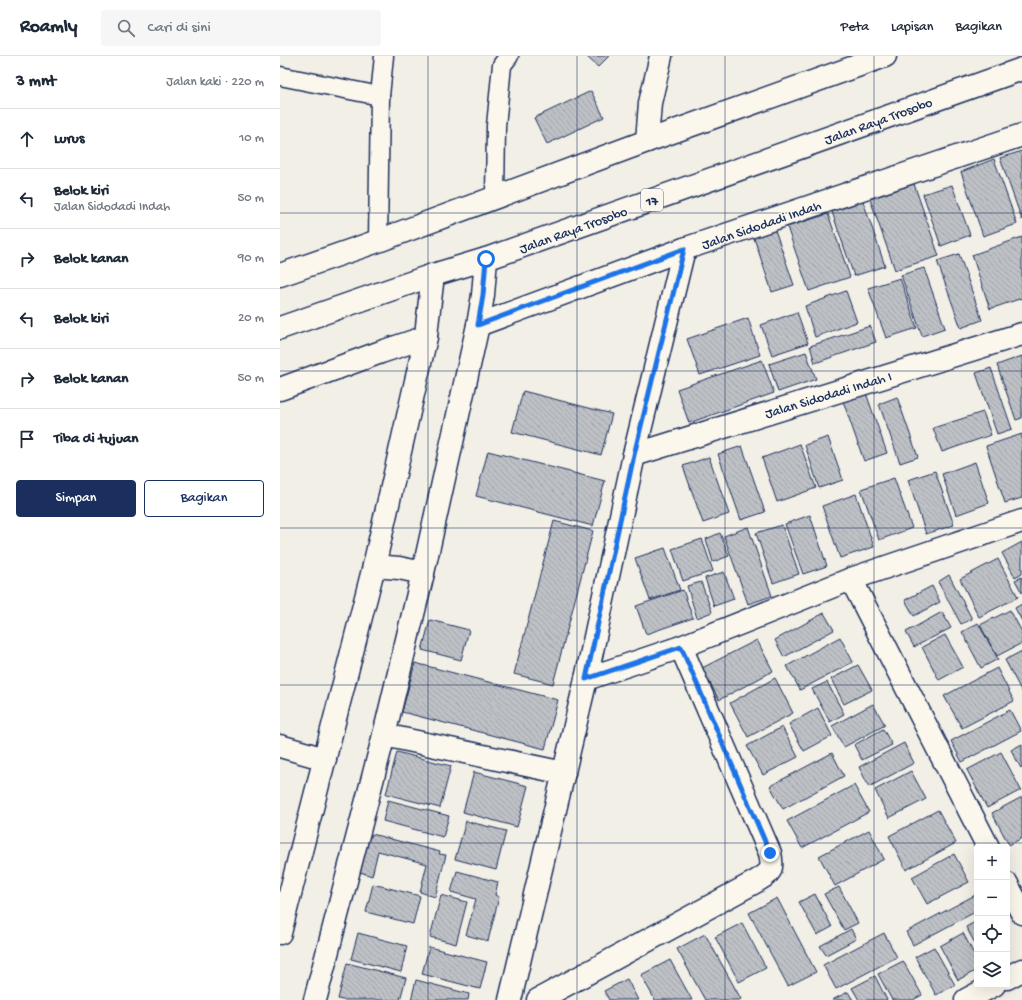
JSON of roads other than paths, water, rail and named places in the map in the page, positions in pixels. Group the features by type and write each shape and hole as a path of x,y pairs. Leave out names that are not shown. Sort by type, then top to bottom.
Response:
{"main road":[{"path":"647,141 650,103 661,56"},
{"path":"280,275 378,242 647,141 885,56"},
{"name":"Jalan Raya Trosobo","path":"280,328 486,259 1022,69"},
{"name":"Jalan Sidodadi Indah","path":"478,325 684,249 1022,135"},
{"path":"510,1000 586,679 634,455 684,249"},
{"path":"315,1000 384,735 424,573 478,325 483,295 486,259"},
{"path":"280,933 374,566 426,337 433,276"},
{"name":"Jalan Sidodadi Indah I","path":"634,455 1022,334"},
{"path":"280,388 426,337"},
{"path":"586,679 681,647 850,579 1022,521"},
{"path":"374,566 400,568 424,573"},
{"path":"850,579 986,844"},
{"path":"538,1000 755,882 767,875 770,870 772,863 770,853 681,647"},
{"path":"384,735 564,773"},
{"path":"280,746 325,759"},
{"path":"1010,890 1022,913"},
{"path":"1010,976 1022,970"},
{"path":"966,1000 988,988"}],"lane":[{"path":"378,242 380,96 384,56"},
{"path":"495,198 497,118 502,66 509,56"},
{"path":"280,76 380,96"}]}
